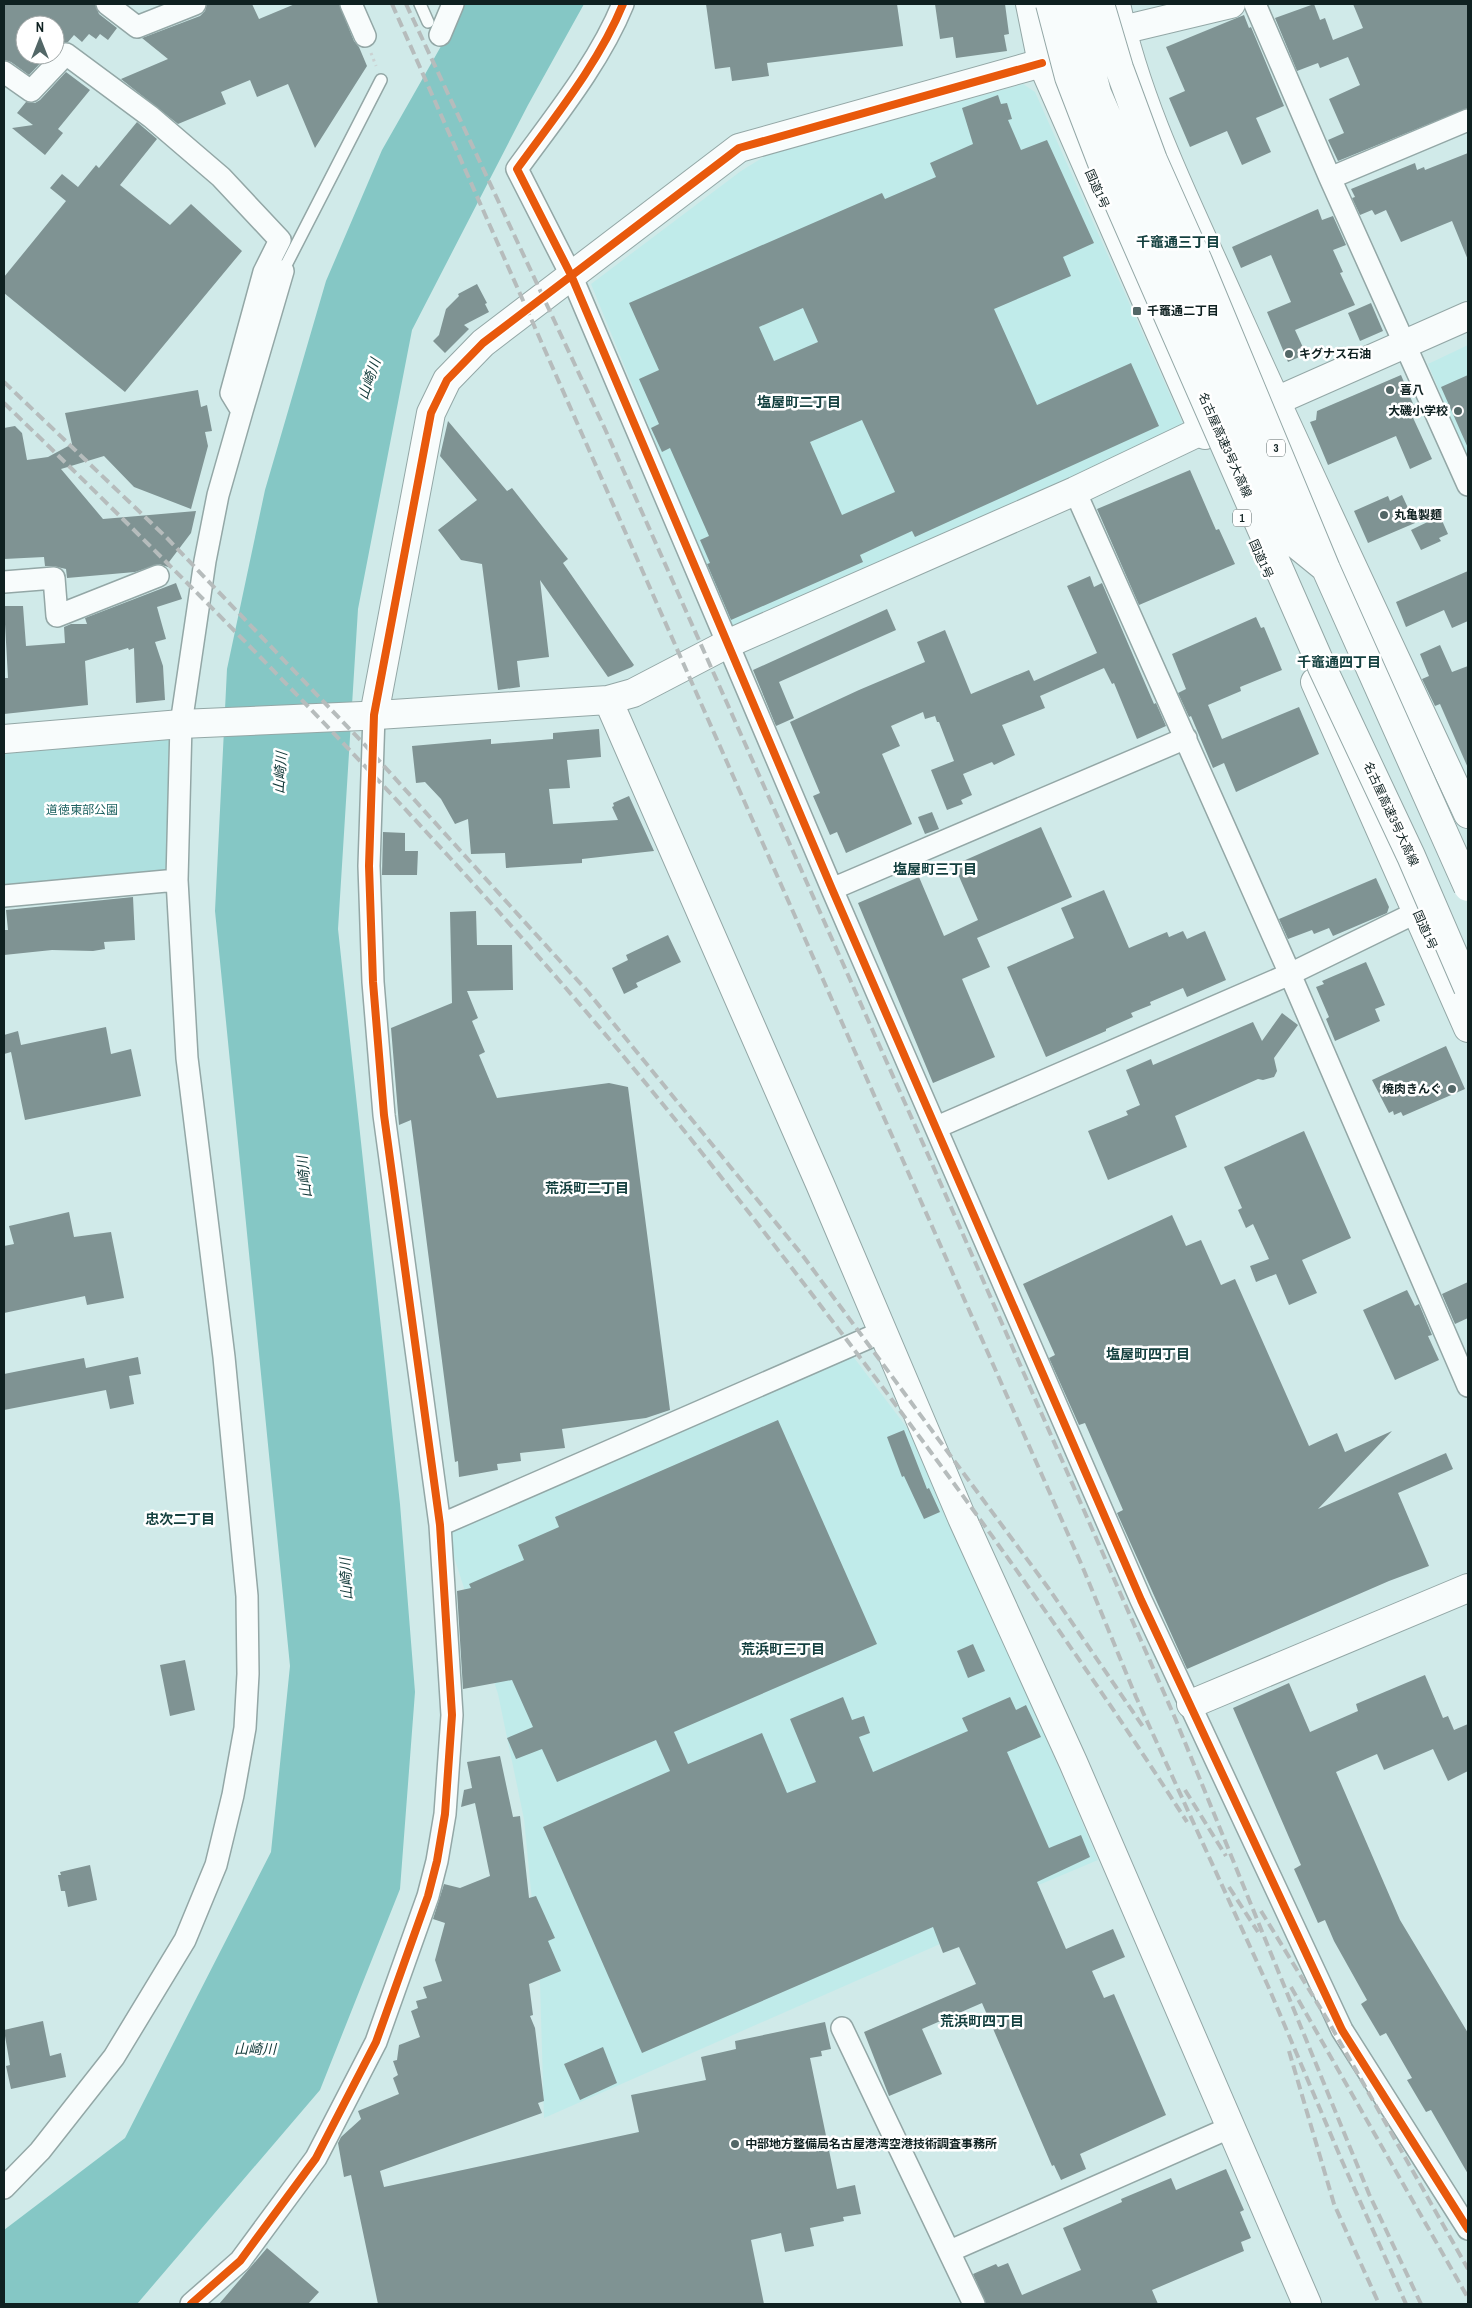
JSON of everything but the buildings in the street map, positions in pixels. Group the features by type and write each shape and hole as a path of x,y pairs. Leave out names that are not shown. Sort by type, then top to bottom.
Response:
{"main road":[{"name":"国道1号","path":"1030,4 1042,63 1468,1028"},
{"name":"名古屋高速3号大高線","path":"1050,4 1069,77 1109,181 1322,667 1411,856 1468,988"},
{"path":"1074,4 1097,93 1291,540 1326,569"},
{"name":"3","path":"1100,4 1136,117 1326,569 1468,887"},
{"path":"1116,4 1148,115 1276,401 1468,814"},
{"path":"1122,30 1231,4"},
{"path":"368,716 431,413 447,380 483,343 571,274 739,148 1042,63"},
{"path":"4,740 188,723 368,716 608,700 633,693 727,644 1075,491 1203,430 1276,401 1468,316"},
{"path":"608,700 962,1518 1073,1762 1307,2304"},
{"path":"1411,856 1468,971"},
{"path":"1191,1704 1468,1588"}],"street":[{"path":"107,4 137,27 195,4"},
{"path":"351,4 365,36"},
{"path":"434,28 453,4"},
{"path":"622,4 615,24 570,97 517,169 571,274 832,889 937,1127 1104,1516 1342,2030 1468,2229"},
{"path":"1255,4 1330,178 1468,485"},
{"path":"4,72 31,91 66,54 151,117 221,177 280,240 264,272 231,393 242,411"},
{"path":"1330,178 1468,120"},
{"path":"4,2188 40,2151 114,2057 185,1940 216,1865 233,1795 245,1728 248,1674 247,1596 224,1357 187,1058 177,880 188,723 205,561 218,495 283,271"},
{"path":"1075,491 1290,974 1468,1386"},
{"path":"4,582 54,578 57,616 158,576"},
{"path":"191,2304 240,2261 316,2158 376,2042 428,1896 438,1861 445,1814 452,1715 440,1525 382,1096 373,982 369,866 368,716"},
{"path":"832,889 1186,738"},
{"path":"4,896 177,880"},
{"path":"937,1127 1290,974 1417,912"},
{"path":"440,1525 882,1332"},
{"path":"842,2028 974,2304"},
{"path":"950,2251 1230,2128"}],"lane":[{"path":"420,4 434,28"},
{"path":"283,271 381,80"}],"path":[{"path":"365,36 381,80"}],"shaded area":[{"path":"1023,84 1035,92 1184,426 733,633 591,284 741,171 765,156"},
{"name":"大磯小学校","path":"1468,345 1468,459 1428,364"},
{"path":"849,1351 923,1449 1098,1860 951,1922 956,1937 544,2118 540,1983 524,1819 498,1694 447,1535"}],"green space":[{"name":"道徳東部公園","path":"181,724 177,880 4,896 4,739"}],"water":[{"name":"山崎川","path":"465,4 584,4 528,105 412,330 358,609 338,929 400,1504 415,1692 400,1889 320,2090 137,2304 4,2304 4,2230 125,2138 271,1852 290,1666 215,911 227,669 265,490 326,281 382,150"}],"railway":[{"path":"392,4 1083,1568 1136,1697 1268,1986 1342,2161 1406,2304"},
{"path":"406,4 605,429 929,1157 1175,1718 1369,2194 1421,2304"},
{"path":"4,382 167,538 364,744 588,992 803,1256 1049,1589 1144,1728"},
{"path":"4,403 154,550 301,699 444,851 614,1045 767,1236 921,1438 1057,1628 1187,1822"},
{"path":"1185,1790 1226,1856"},
{"path":"1229,1887 1258,1932"},
{"path":"1261,1911 1327,2019 1468,2269"},
{"path":"1291,1987 1468,2298"},
{"path":"1289,2051 1334,2204 1379,2304"}],"cycle path":[{"path":"623,4 602,48 589,69 517,169 571,275 832,889 1141,1600 1342,2030 1468,2229"},
{"path":"191,2304 240,2261 316,2158 376,2042 428,1896 437,1861 445,1814 452,1715 440,1525 384,1115 373,982 369,866 374,715 431,413 447,380 483,343 739,148 1042,63"}],"place":[{"name":"千竈通二丁目","path":"1137,311"},
{"name":"キグナス石油","path":"1289,354"},
{"name":"喜八","path":"1390,390"},
{"name":"大磯小学校","path":"1458,411"},
{"name":"丸亀製麺","path":"1384,515"},
{"name":"焼肉きんぐ","path":"1452,1089"},
{"name":"中部地方整備局名古屋港湾空港技術調査事務所","path":"735,2144"}],"district":[{"name":"千竈通三丁目","path":"1178,242"},
{"name":"塩屋町二丁目","path":"799,402"},
{"name":"千竈通四丁目","path":"1339,662"},
{"name":"塩屋町三丁目","path":"935,869"},
{"name":"荒浜町二丁目","path":"587,1188"},
{"name":"塩屋町四丁目","path":"1148,1354"},
{"name":"忠次二丁目","path":"180,1519"},
{"name":"荒浜町三丁目","path":"783,1649"},
{"name":"荒浜町四丁目","path":"982,2021"}]}
